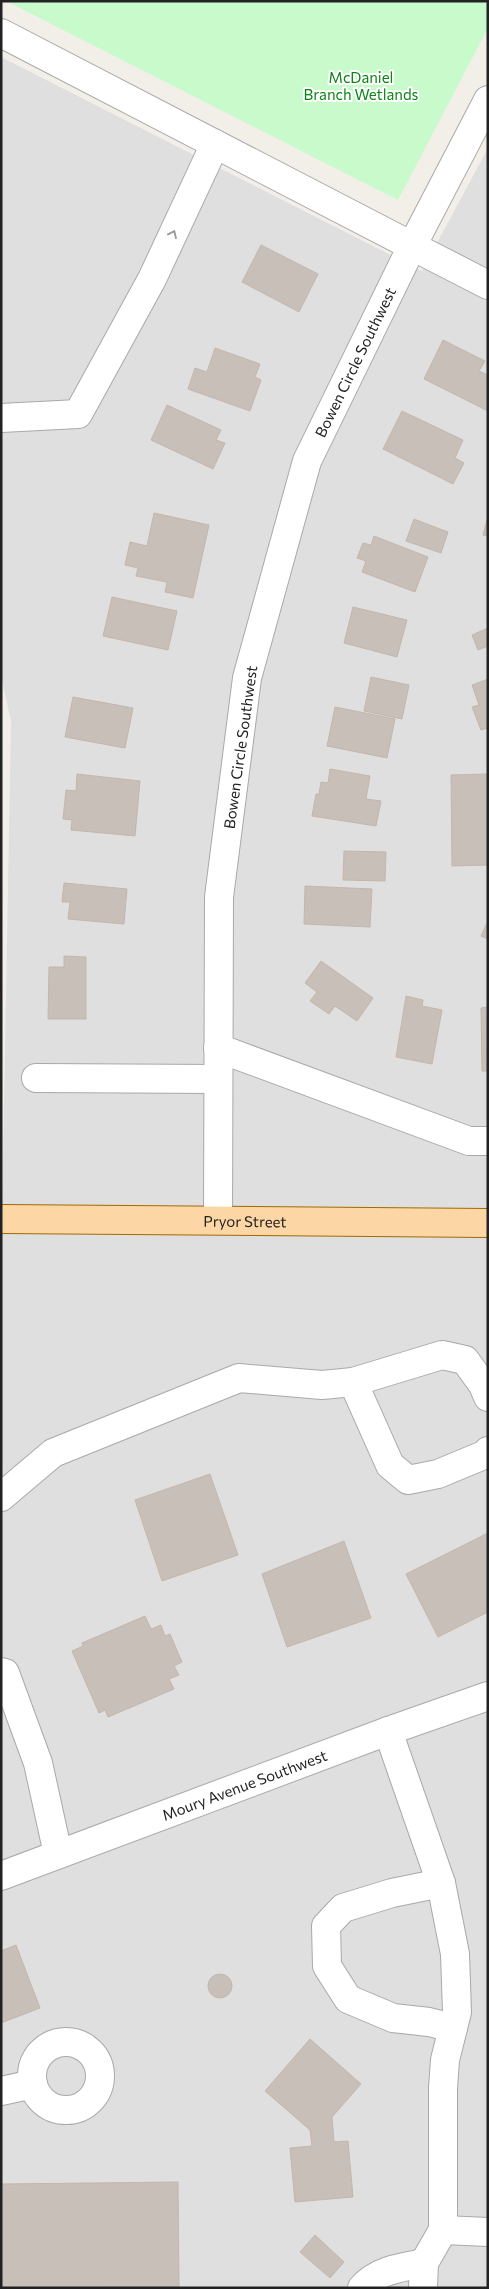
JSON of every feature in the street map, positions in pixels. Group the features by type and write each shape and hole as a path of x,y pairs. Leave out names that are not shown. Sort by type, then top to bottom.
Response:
{"main road":[{"name":"Pryor Street","path":"1,1219 488,1223"}],"street":[{"path":"1,33 488,285"},
{"name":"Bowen Circle Southwest","path":"218,1220 219,897 247,678 306,461 412,246 488,100"},
{"path":"1,418 78,414 152,279 215,144"},
{"path":"218,1048 469,1141 488,1141"},
{"path":"36,1078 218,1079"},
{"path":"1,1497 52,1453 239,1378 322,1385 353,1382 442,1355 465,1360 483,1385 488,1397"},
{"path":"353,1382 390,1465 408,1480 438,1474 486,1454 488,1451"},
{"path":"1,1672 5,1673 38,1763 58,1854"},
{"name":"Moury Avenue Southwest","path":"1,1876 388,1731 488,1696"},
{"path":"362,2288 366,2283 389,2270 423,2275 443,2230 443,2088 445,2060 457,2012 455,1954 441,1883 388,1731"},
{"path":"441,1883 392,1893 343,1908 326,1926 327,1966 348,1999 393,2018 429,2022 453,2028"},
{"path":"1,2091 33,2084"},
{"path":"443,2230 488,2232"}],"shaded area":[{"path":"1,57 422,271 488,148 488,2288 1,2288 1,1270 11,721 1,676"}],"green space":[{"name":"McDaniel Branch Wetlands","path":"6,1 488,1 488,28 398,200"}],"building":[{"path":"261,245 318,274 299,312 242,282"},
{"path":"443,340 485,361 479,371 488,375 488,411 424,379"},
{"path":"215,348 260,364 255,377 261,380 250,411 188,389 195,368 207,372"},
{"path":"167,405 221,430 216,440 225,443 213,469 151,440"},
{"path":"402,411 463,440 455,458 464,463 453,484 383,449"},
{"path":"154,513 209,525 193,598 165,592 167,582 136,576 138,568 125,565 130,542 147,546"},
{"path":"488,516 488,536 483,535"},
{"path":"414,519 448,532 441,553 406,541"},
{"path":"374,536 428,557 415,592 362,572 366,561 357,558 363,543 371,545"},
{"path":"112,597 177,611 168,650 103,636"},
{"path":"353,607 407,620 397,657 344,643"},
{"path":"488,628 488,646 478,650 472,635"},
{"path":"371,677 409,685 402,719 364,711"},
{"path":"488,679 488,728 481,730 472,707 479,705 472,685"},
{"path":"73,697 133,708 125,748 65,737"},
{"path":"335,707 395,719 387,758 327,746"},
{"path":"330,769 370,776 366,799 381,801 376,826 312,816 316,794 319,794 321,782 328,783"},
{"path":"77,774 140,781 135,836 71,830 72,820 63,819 66,790 76,791"},
{"path":"488,774 488,865 452,866 451,775"},
{"path":"344,851 386,852 385,881 343,880"},
{"path":"64,883 127,889 124,924 68,919 70,902 62,902"},
{"path":"305,886 372,889 370,927 304,924"},
{"path":"488,921 488,939 481,936"},
{"path":"64,956 86,957 86,1019 48,1019 49,967 64,967"},
{"path":"321,961 373,998 357,1021 335,1006 329,1014 310,1001 317,992 305,983"},
{"path":"406,996 423,1000 422,1006 442,1010 432,1064 396,1057"},
{"path":"488,1007 488,1071 482,1071 481,1008"},
{"path":"210,1474 238,1555 162,1581 135,1500"},
{"path":"488,1533 488,1612 438,1637 406,1574"},
{"path":"344,1541 371,1618 287,1647 262,1574"},
{"path":"145,1616 151,1629 161,1625 165,1636 170,1634 182,1662 174,1666 179,1675 169,1679 174,1689 108,1717 105,1710 99,1713 72,1651 83,1646 82,1643"},
{"path":"16,1945 40,2008 1,2023 1,1951"},
{"path":"220,1974 229,1977 232,1986 229,1995 220,1998 211,1995 208,1986 211,1977"},
{"path":"310,2039 361,2084 332,2117 334,2142 348,2141 353,2197 295,2202 290,2148 312,2146 310,2130 265,2091"},
{"path":"178,2182 179,2287 1,2288 1,2184"},
{"path":"315,2235 344,2262 330,2278 300,2252"}]}
